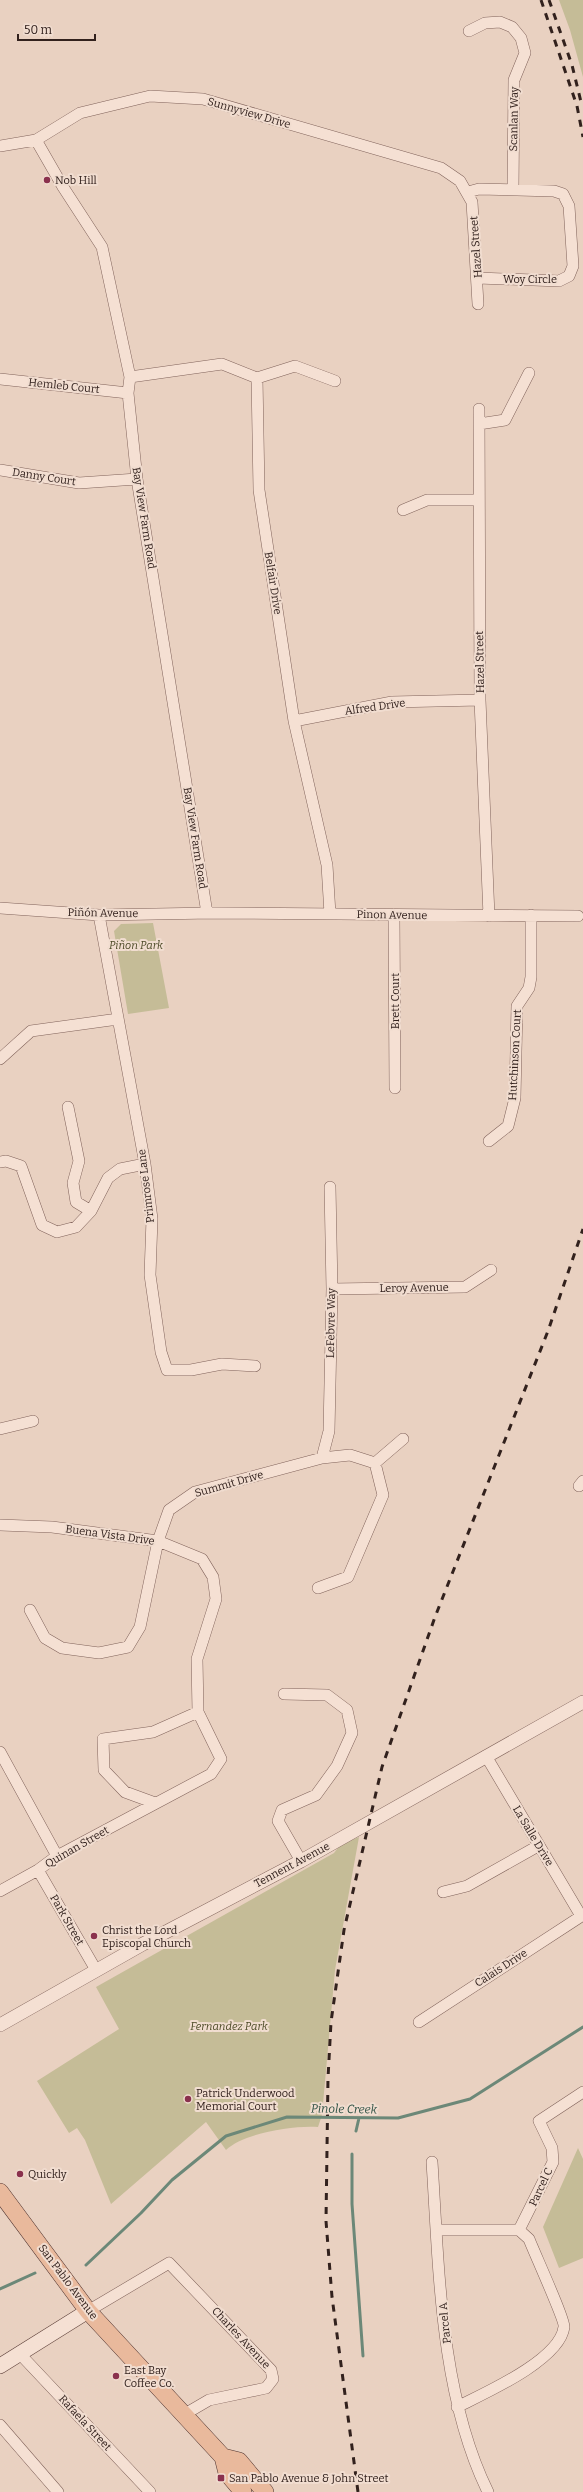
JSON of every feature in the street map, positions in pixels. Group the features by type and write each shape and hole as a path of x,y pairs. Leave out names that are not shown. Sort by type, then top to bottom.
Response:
{"main road":[{"name":"San Pablo Avenue","path":"0,2192 88,2310 223,2457 227,2472 237,2490"},
{"path":"0,2366 88,2310"},
{"name":"San Pablo Avenue","path":"223,2457 239,2461 266,2492"}],"street":[{"name":"Scanlan Way","path":"469,31 485,23 500,22 512,27 521,38 525,53 514,80 513,190"},
{"name":"Sunnyview Drive","path":"0,146 36,140 80,113 150,96 203,99 394,156 441,168 460,181 468,192"},
{"name":"Bay View Farm Road","path":"36,140 63,187 102,247 130,377 128,393 137,479 207,913"},
{"name":"Woy Circle","path":"468,192 479,189 554,191 563,194 568,206 574,266 569,276 559,281 478,278"},
{"name":"Hazel Street","path":"468,192 474,212 478,304"},
{"path":"130,377 222,364 257,378 295,366 335,381"},
{"path":"479,424 505,420 529,373"},
{"name":"Belfair Drive","path":"257,378 259,490 294,721 327,865 330,914"},
{"name":"Hemleb Court","path":"0,379 128,393"},
{"name":"Hazel Street","path":"479,409 478,500 480,700 489,916"},
{"name":"Danny Court","path":"0,470 79,483 137,479"},
{"path":"403,510 427,500 478,500"},
{"name":"Alfred Drive","path":"294,721 392,702 480,700"},
{"name":"Piñón Avenue","path":"0,908 99,915 207,913"},
{"name":"Pinon Avenue","path":"207,913 578,916"},
{"name":"Primrose Lane","path":"99,915 145,1164 152,1219 150,1275 161,1352 166,1370 191,1370 222,1364 255,1366"},
{"name":"Brett Court","path":"394,915 395,1088"},
{"name":"Hutchinson Court","path":"489,1141 508,1126 515,1098 517,1006 529,988 532,976 531,915"},
{"path":"0,1059 31,1031 118,1019"},
{"path":"68,1107 79,1161 73,1183 76,1202 91,1211"},
{"path":"0,1162 6,1161 21,1166 42,1225 57,1232 76,1227 91,1211 108,1178 120,1169 145,1164"},
{"name":"LeFebvre Way","path":"322,1458 329,1431 332,1289 330,1187"},
{"name":"Leroy Avenue","path":"332,1289 466,1287 491,1270"},
{"path":"0,1429 33,1420"},
{"path":"318,1588 348,1576 383,1495 375,1462 403,1439"},
{"name":"Summit Drive","path":"30,1610 45,1638 62,1648 99,1654 128,1647 140,1627 158,1541 169,1510 195,1492 322,1458 350,1455 375,1462"},
{"name":"Buena Vista Drive","path":"0,1525 52,1527 158,1541 202,1559 213,1577 216,1599 197,1659 198,1712 221,1759 211,1774 156,1803"},
{"path":"284,1694 327,1695 348,1710 352,1733 337,1766 316,1795 282,1810 278,1821 300,1862"},
{"name":"Tennent Avenue","path":"0,2025 96,1970 300,1862 583,1702"},
{"path":"156,1803 125,1792 104,1770 103,1739 153,1732 198,1712"},
{"path":"0,1752 57,1856"},
{"name":"La Salle Drive","path":"486,1756 538,1846 582,1915"},
{"name":"Quinan Street","path":"0,1892 38,1870 57,1856 156,1803"},
{"path":"443,1892 467,1886 538,1846"},
{"name":"Park Street","path":"38,1870 96,1970"},
{"name":"Calais Drive","path":"419,2022 582,1915"},
{"name":"Parcel C","path":"519,2230 553,2162 552,2148 539,2121 583,2092"},
{"name":"Parcel A","path":"432,2162 436,2230 448,2357 458,2407 482,2480 488,2492"},
{"path":"436,2230 519,2230 529,2239 564,2326 560,2343 544,2358 499,2386 458,2407"},
{"name":"Charles Avenue","path":"88,2310 169,2263 269,2367 273,2376 272,2382 266,2388 209,2400 185,2414"},
{"name":"Rafaela Street","path":"20,2354 150,2492"},
{"path":"0,2425 58,2492"}],"green space":[{"path":"559,0 583,0 583,77 570,30"},
{"name":"Piñon Park","path":"153,923 169,1008 128,1014 114,931 121,924"},
{"name":"Fernandez Park","path":"359,1837 335,1970 322,2115 318,2127 296,2127 270,2131 244,2139 226,2150 206,2122 111,2204 85,2140 77,2128 69,2133 37,2081 119,2029 96,1987 334,1853 340,1845"},
{"path":"578,2148 583,2159 583,2258 559,2268 543,2227"}],"waterway":[{"name":"Pinole Creek","path":"86,2265 141,2213 172,2180 226,2136 287,2117 398,2118 470,2099 583,2027"},
{"path":"356,2131 359,2118"},
{"path":"352,2154 352,2204 363,2356"},
{"name":"Pinole Creek","path":"0,2289 35,2273"}],"railway":[{"path":"541,0 577,106 583,137"},
{"path":"549,0 572,65 581,102"},
{"path":"358,2492 332,2297 326,2221 328,2078 331,2022 344,1930 382,1767 435,1617 548,1331 583,1229"}],"place":[{"name":"Nob Hill","path":"47,180"},
{"name":"Christ the Lord Episcopal Church","path":"94,1936"},
{"name":"Patrick Underwood Memorial Court","path":"188,2099"},
{"name":"Quickly","path":"20,2174"},
{"name":"East Bay Coffee Co.","path":"116,2376"},
{"name":"San Pablo Avenue & John Street","path":"221,2478"}]}
